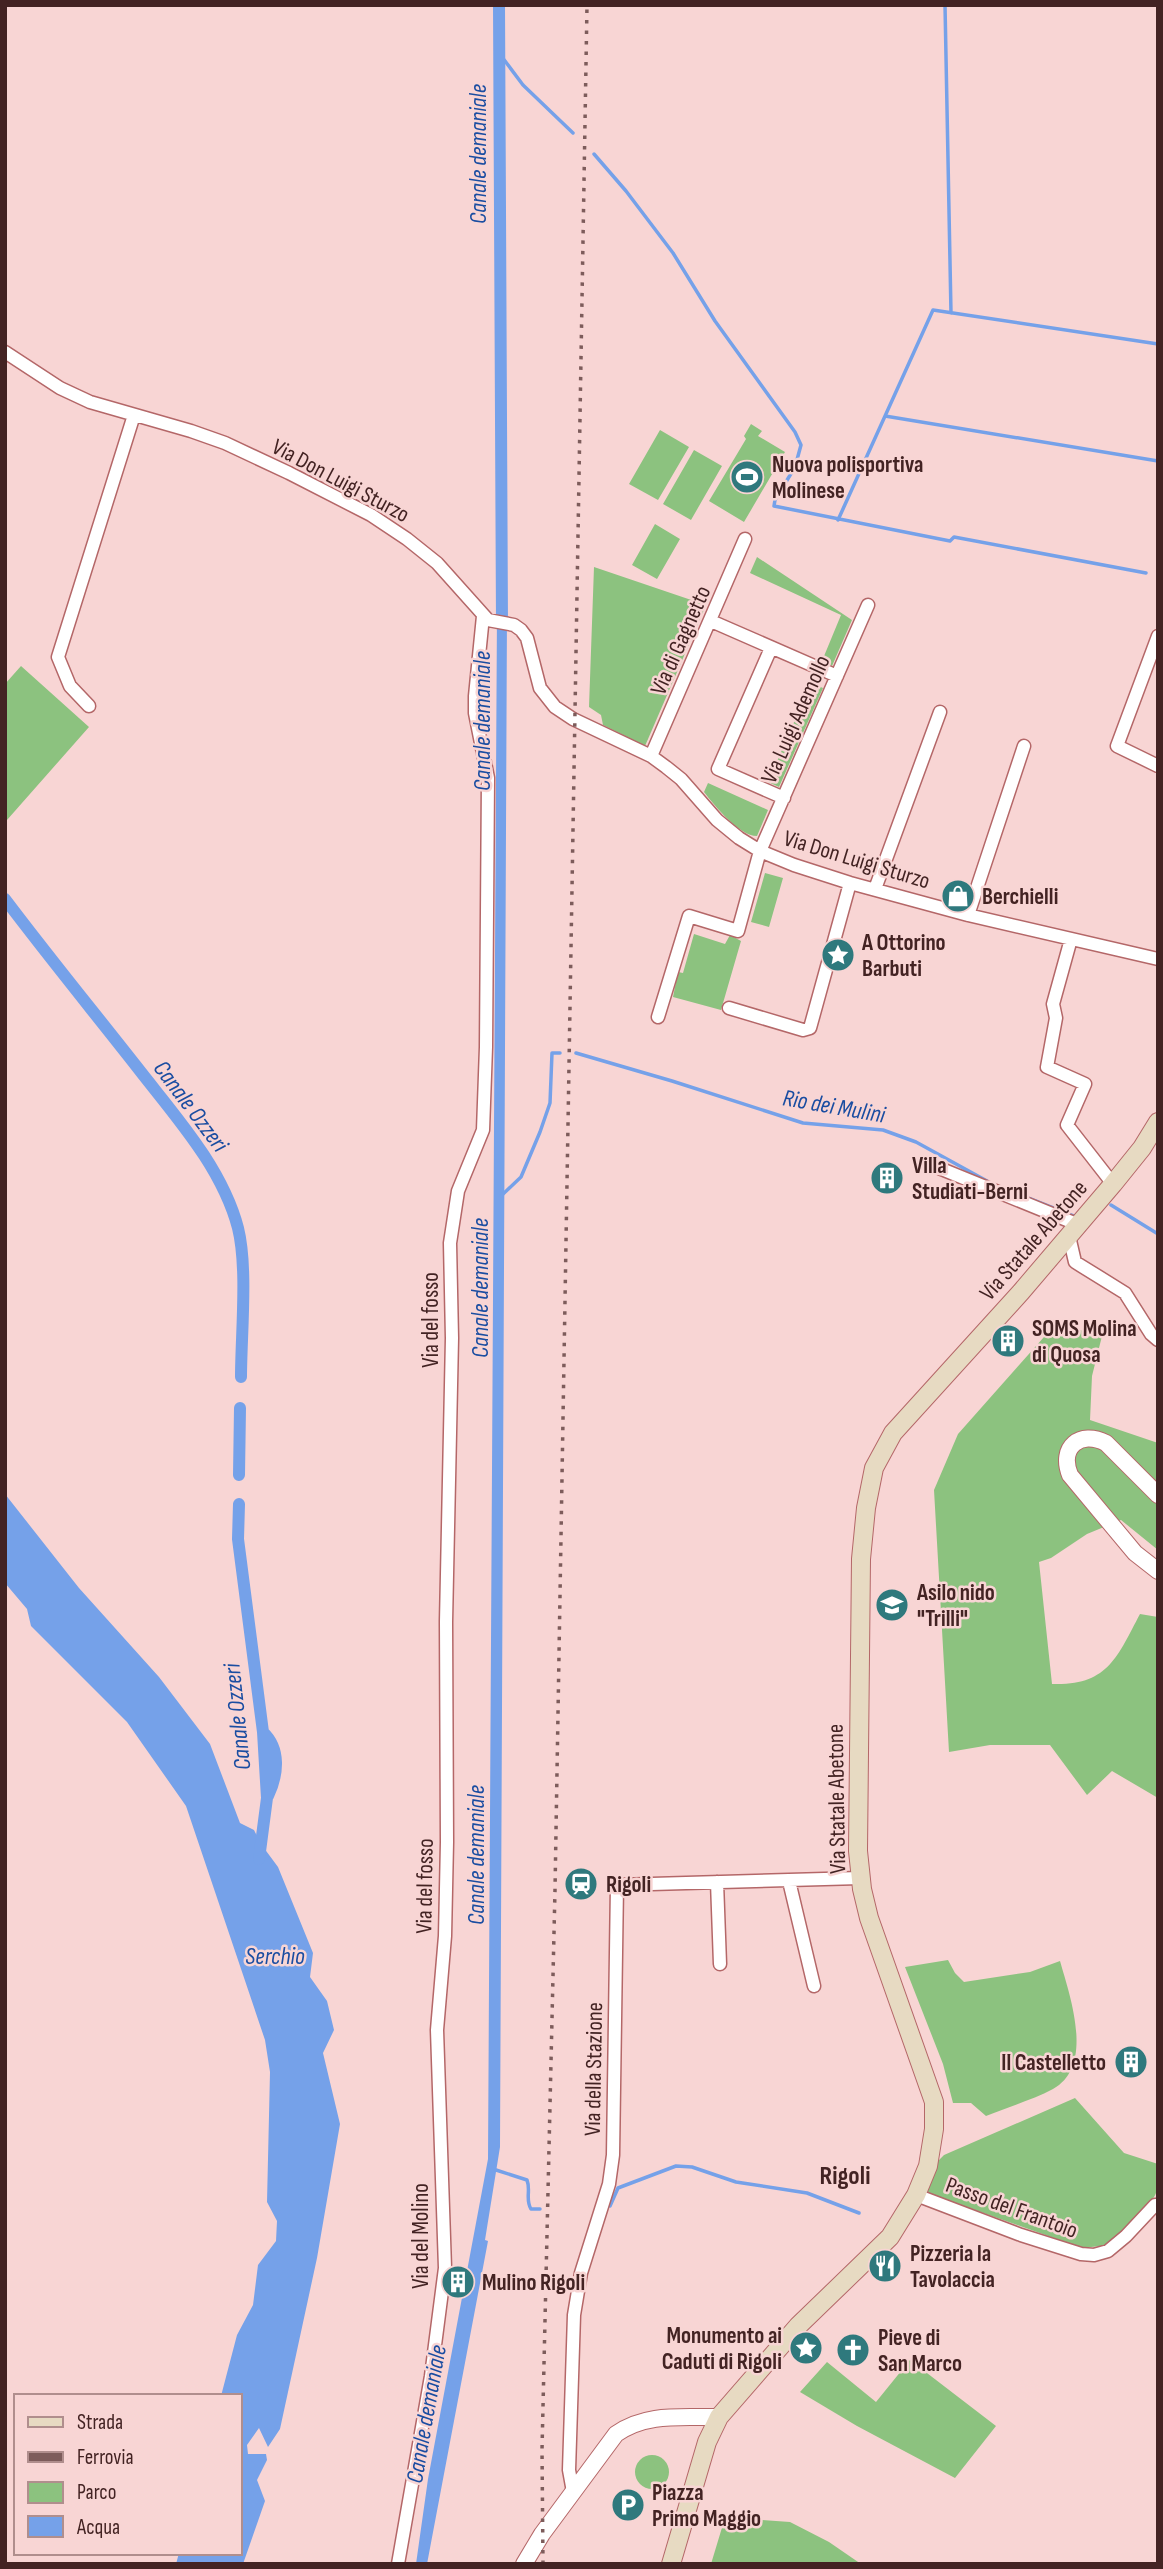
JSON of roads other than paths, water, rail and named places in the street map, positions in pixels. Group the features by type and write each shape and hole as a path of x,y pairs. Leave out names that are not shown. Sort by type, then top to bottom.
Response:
{"main road":[{"name":"Via Statale Abetone","path":"671,2564 707,2442 719,2417 797,2326 890,2237 916,2195 931,2155 934,2102 869,1918 860,1878 857,1836 860,1588 865,1521 874,1468 887,1442 908,1415 1074,1231 1114,1184 1158,1122"}],"street":[{"name":"Via Don Luigi Sturzo","path":"5,352 60,388 90,401 191,430 225,443 371,515 437,563 488,619 514,625 527,638 537,680 548,700 573,719 651,756 681,779 717,820 738,838 760,851 850,883 968,915 1158,959"},
{"path":"89,706 70,686 58,657 134,415"},
{"name":"Via di Gagnetto","path":"651,756 745,539"},
{"name":"Via Luigi Ademollo","path":"658,1017 689,916 738,931 760,851 868,605"},
{"name":"Via del fosso","path":"437,2030 445,1936 447,1842 446,1622 452,1338 450,1243 458,1191 483,1130 488,778 475,713 475,696 488,619"},
{"path":"711,621 837,676"},
{"path":"1158,636 1117,746 1158,766"},
{"path":"771,648 718,769 783,798"},
{"path":"875,889 940,712"},
{"path":"968,915 1024,746"},
{"path":"729,1008 803,1030 810,1028 850,883"},
{"path":"1071,939 1053,1004 1056,1018 1047,1067 1086,1084 1067,1125 1114,1184"},
{"path":"939,1168 1074,1231 1075,1262 1125,1293 1151,1335 1158,1340"},
{"path":"1158,1495 1106,1443 1095,1437 1084,1438 1071,1447 1066,1465 1070,1475 1135,1553 1158,1571"},
{"name":"Via della Stazione","path":"573,2491 569,2470 574,2315 581,2273 609,2185 613,2155 617,1885 860,1878"},
{"path":"789,1881 814,1986"},
{"path":"717,1882 720,1964"},
{"name":"Via del Molino","path":"398,2564 431,2376 445,2269 437,2030"},
{"name":"Passo del Frantoio","path":"916,2195 1081,2255 1108,2251 1158,2205"},
{"path":"524,2564 573,2491 617,2434 632,2424 650,2418 719,2417"}],"water":[{"path":"497,610 507,610 500,2147 485,2240 488,2241 427,2564 416,2564 428,2479 488,2159"},
{"name":"Serchio","path":"5,1494 79,1588 159,1677 210,1744 240,1823 254,1830 278,1867 313,1953 310,1977 327,2001 334,2030 323,2053 340,2124 317,2258 280,2429 268,2447 259,2428 247,2445 248,2454 266,2454 267,2460 257,2480 265,2501 243,2564 176,2564 178,2555 242,2555 242,2394 222,2394 237,2335 253,2305 258,2265 276,2241 277,2221 267,2202 270,2072 265,2040 186,1806 127,1722 31,1626 27,1609 5,1583"}],"waterway":[{"name":"Canale demaniale","path":"499,5 502,624"},
{"path":"945,5 951,313"},
{"path":"499,53 523,85 573,133"},
{"path":"594,154 673,253 715,321 795,432 801,445 795,467 774,506 950,541 954,537 1146,573"},
{"path":"838,520 933,310 1158,344"},
{"path":"885,416 1158,461"},
{"name":"Canale Ozzeri","path":"5,899 181,1123 221,1184 238,1228 243,1262 241,1377"},
{"name":"Rio dei Mulini","path":"501,1196 521,1177 540,1132 550,1103 552,1053 560,1053"},
{"name":"Rio dei Mulini","path":"576,1053 803,1123 883,1130 916,1142 987,1181"},
{"name":"Rio dei Mulini","path":"1013,1192 1076,1217"},
{"path":"1111,1205 1158,1234"},
{"name":"Canale Ozzeri","path":"239,1475 240,1408"},
{"name":"Canale Ozzeri","path":"239,1504 238,1539 263,1732 267,1798 259,1859"},
{"path":"263,1732 273,1746 276,1762 274,1780 268,1796"},
{"path":"610,2206 618,2188 676,2166 692,2167 736,2182 807,2193 859,2213"},
{"path":"496,2170 527,2180 529,2206 531,2209 540,2209"}],"railway":[{"path":"543,2564 542,2450 555,1890 587,5"}],"place":[{"name":"Nuova polisportiva Molinese","path":"747,477"},
{"name":"Berchielli","path":"958,896"},
{"name":"A Ottorino Barbuti","path":"838,955"},
{"name":"Villa Studiati-Berni","path":"887,1178"},
{"name":"SOMS Molina di Quosa","path":"1008,1341"},
{"name":"Asilo nido \"Trilli\"","path":"892,1605"},
{"name":"Rigoli","path":"581,1884"},
{"name":"Il Castelletto","path":"1131,2062"},
{"name":"Pizzeria la Tavolaccia","path":"885,2266"},
{"name":"Mulino Rigoli","path":"458,2282"},
{"name":"Monumento ai Caduti di Rigoli","path":"806,2348"},
{"name":"Pieve di San Marco","path":"853,2350"},
{"name":"Piazza Primo Maggio","path":"628,2505"}],"district":[{"name":"Rigoli","path":"845,2175"}]}
